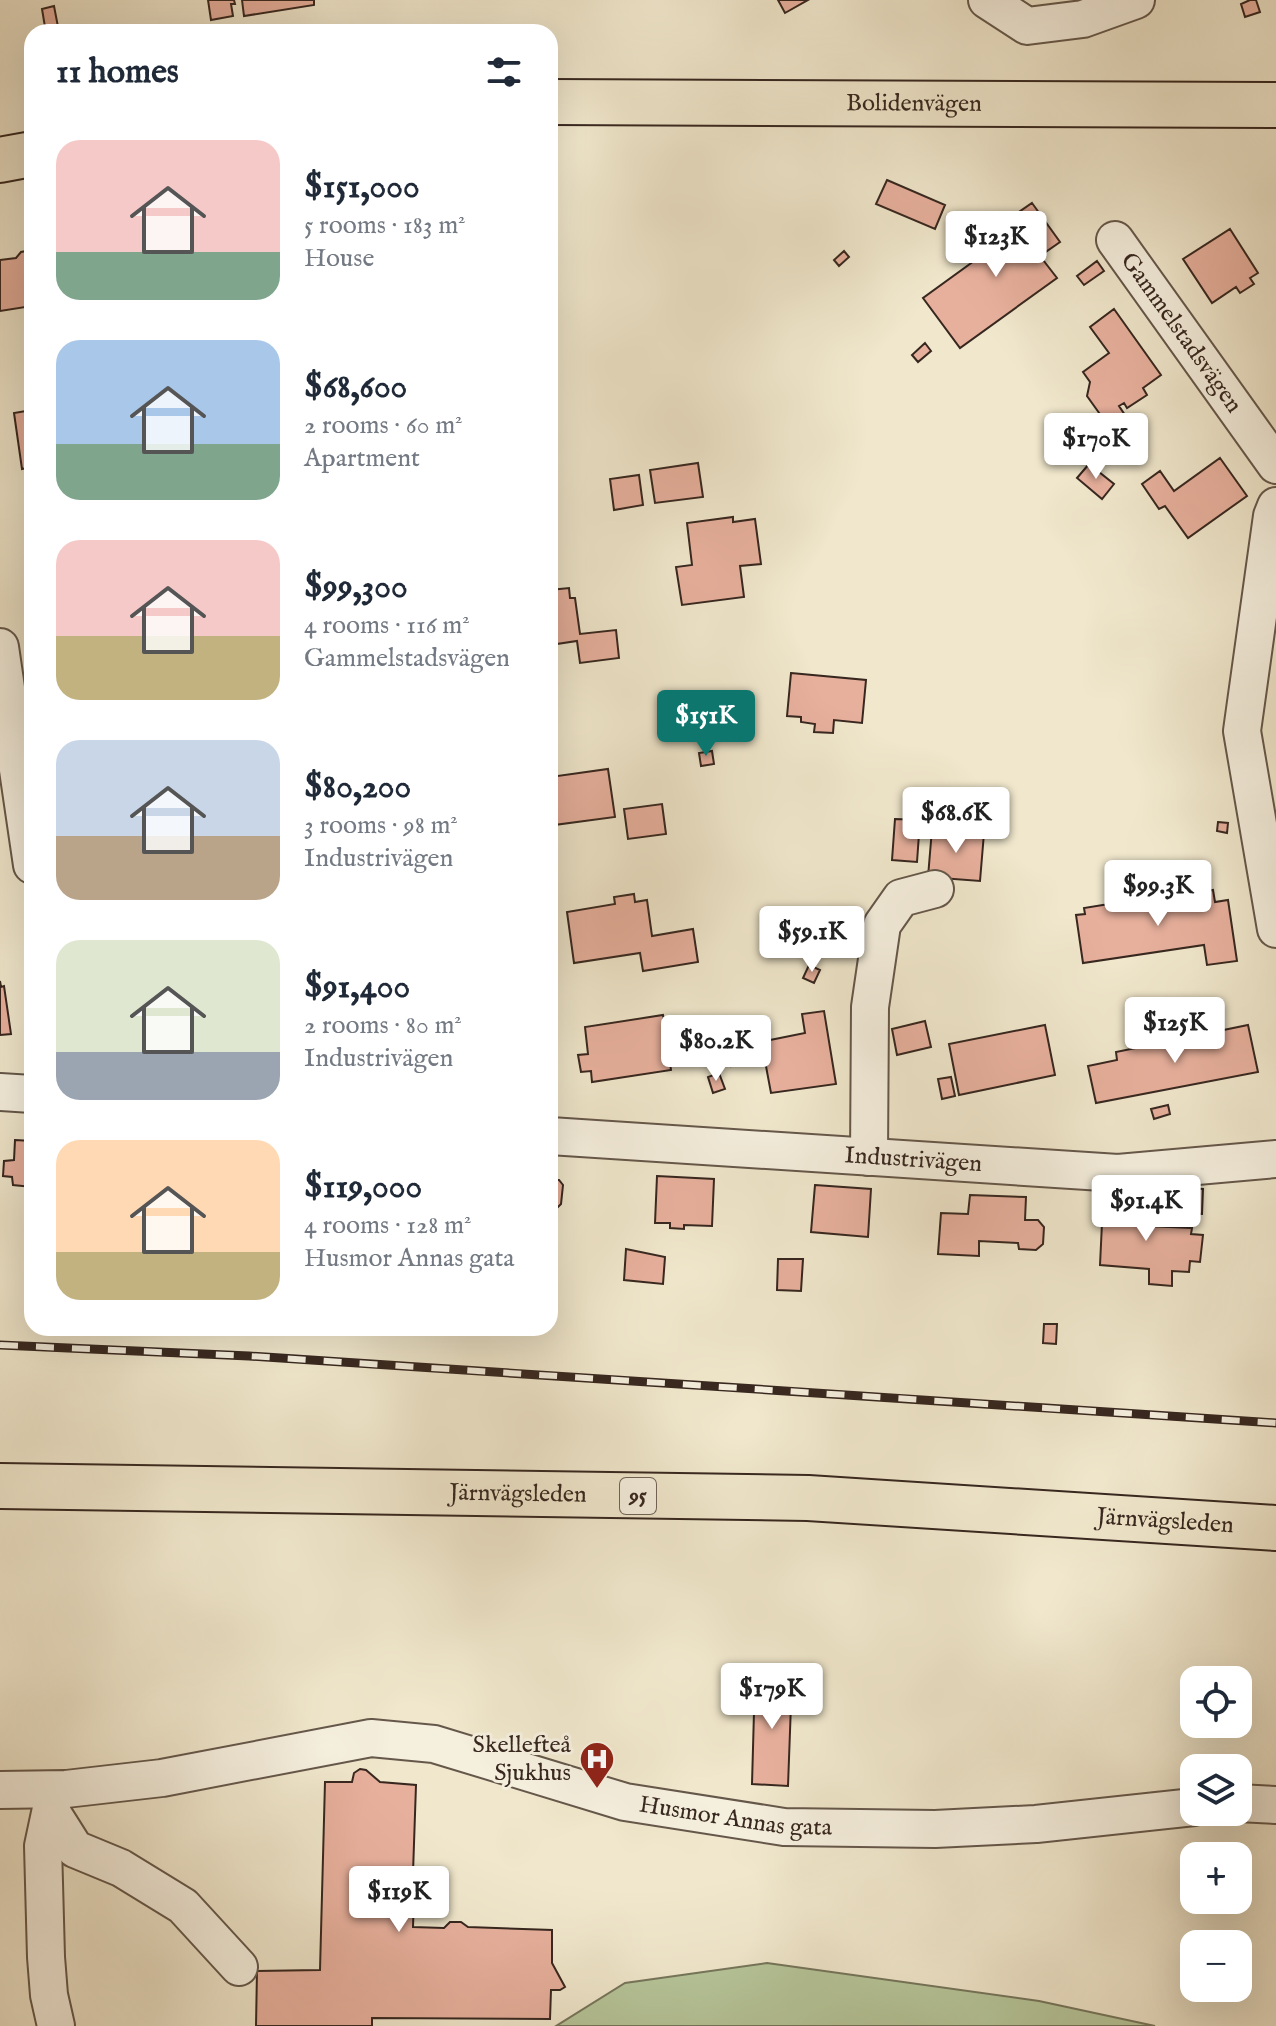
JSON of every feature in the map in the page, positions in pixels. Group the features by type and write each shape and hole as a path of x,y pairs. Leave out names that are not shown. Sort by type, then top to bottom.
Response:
{"main road":[{"name":"Bolidenvägen","path":"558,102 1276,105"},
{"path":"0,160 24,156"},
{"name":"Järnvägsleden","path":"0,1486 808,1498 1276,1528"}],"street":[{"path":"987,0 1027,26 1083,19 1136,0"},
{"name":"Gammelstadsvägen","path":"1115,240 1276,465"},
{"path":"1276,506 1272,516 1242,731 1276,929"},
{"path":"0,647 24,810"},
{"path":"869,1157 870,1007 882,925 901,898 935,889"},
{"path":"0,1092 24,1094"},
{"name":"Industrivägen","path":"558,1131 869,1157 1118,1173 1276,1159"},
{"name":"Husmor Annas gata","path":"0,1790 53,1800 371,1738 434,1744 625,1802 784,1827 950,1828 1036,1824 1180,1809"},
{"path":"53,1800 75,1849 121,1868 183,1906 239,1967"},
{"path":"53,1800 43,1846 46,1957 49,1995 56,2026"},
{"path":"1252,1804 1276,1805"}],"green space":[{"path":"767,1963 1039,2001 1155,2026 556,2026 625,1983"}],"building":[{"path":"208,0 234,0 235,4 231,4 233,16 211,20"},
{"path":"242,0 314,0 314,5 244,16"},
{"path":"778,0 808,0 785,13"},
{"path":"1256,0 1260,12 1245,17 1241,4"},
{"path":"54,6 57,24 44,24 42,9"},
{"path":"887,180 945,205 935,229 876,204"},
{"path":"1032,203 1060,242 1040,256 1057,278 960,348 923,298 1014,232 1006,221"},
{"path":"1230,229 1258,273 1250,278 1254,284 1240,293 1236,287 1212,303 1183,259"},
{"path":"24,251 24,307 0,311 0,260 16,258"},
{"path":"844,251 849,257 839,266 834,260"},
{"path":"1097,261 1104,271 1084,285 1077,276"},
{"path":"1114,309 1161,375 1143,388 1147,395 1127,408 1124,403 1119,406 1131,424 1102,446 1089,427 1102,417 1087,396 1090,382 1083,372 1109,353 1090,327"},
{"path":"925,343 931,351 918,362 912,355"},
{"path":"24,411 22,469 14,413"},
{"path":"1220,458 1247,496 1188,538 1165,506 1159,509 1142,484 1160,471 1174,491"},
{"path":"698,463 703,497 655,503 650,470"},
{"path":"1089,464 1114,484 1102,499 1077,478"},
{"path":"639,475 643,505 614,510 610,479"},
{"path":"733,517 733,522 755,519 761,564 740,566 744,597 682,605 676,567 692,565 687,523"},
{"path":"569,588 570,598 575,598 580,634 616,630 619,658 580,663 577,641 558,644 558,589"},
{"path":"791,673 866,680 862,723 834,720 833,733 814,732 815,724 801,722 801,717 787,716"},
{"path":"712,751 714,764 701,766 699,753"},
{"path":"608,769 615,817 558,824 558,776"},
{"path":"662,804 666,834 628,839 624,809"},
{"path":"895,819 920,820 917,862 892,860"},
{"path":"1218,822 1228,823 1227,833 1217,831"},
{"path":"932,829 984,833 980,881 928,877"},
{"path":"1194,890 1195,897 1201,896 1200,892 1213,890 1215,902 1228,900 1237,961 1207,965 1204,945 1083,963 1076,915 1085,914 1084,908 1134,900 1135,905 1143,904 1142,898"},
{"path":"634,894 635,902 647,900 652,936 693,929 698,962 643,971 640,953 574,963 567,912 615,904 614,897"},
{"path":"809,965 820,970 814,983 803,978"},
{"path":"0,981 1,987 4,986 11,1034 0,1035"},
{"path":"824,1011 836,1084 771,1093 765,1061 731,1066 725,1028 762,1023 765,1041 805,1033 802,1014"},
{"path":"663,1015 671,1070 592,1082 591,1071 581,1072 578,1055 588,1054 585,1027"},
{"path":"925,1021 931,1047 897,1055 892,1029"},
{"path":"1045,1025 1055,1075 959,1095 949,1044"},
{"path":"1248,1025 1258,1072 1096,1103 1088,1066 1117,1060 1116,1052"},
{"path":"719,1073 725,1089 713,1093 708,1077"},
{"path":"951,1077 955,1096 942,1099 938,1079"},
{"path":"1168,1105 1170,1114 1154,1119 1151,1109"},
{"path":"15,1140 24,1141 24,1186 13,1185 12,1177 3,1176 4,1161 14,1160"},
{"path":"657,1176 714,1179 712,1226 684,1225 684,1229 670,1228 670,1223 655,1223"},
{"path":"558,1180 563,1185 558,1207"},
{"path":"815,1185 871,1189 868,1237 811,1232"},
{"path":"1188,1188 1203,1189 1202,1214 1187,1213"},
{"path":"970,1195 1026,1197 1025,1220 1038,1220 1044,1227 1043,1244 1036,1250 1019,1249 1018,1243 979,1241 979,1256 938,1254 941,1213 968,1214"},
{"path":"1103,1202 1150,1205 1148,1226 1192,1228 1191,1234 1203,1235 1200,1262 1190,1261 1189,1272 1172,1271 1172,1286 1149,1284 1149,1269 1100,1265"},
{"path":"626,1249 665,1257 663,1284 624,1280"},
{"path":"778,1259 803,1259 801,1291 777,1290"},
{"path":"1044,1324 1057,1324 1056,1344 1043,1343"},
{"path":"755,1676 792,1677 788,1786 752,1784"},
{"path":"360,1769 366,1770 380,1782 416,1785 413,1873 421,1879 421,1891 414,1896 413,1927 444,1928 450,1922 461,1922 468,1927 552,1930 552,1963 565,1987 551,1990 550,2019 372,2018 372,2026 256,2026 257,1971 320,1970 325,1782 352,1782 354,1773"}],"railway":[{"path":"0,1345 249,1356 1276,1423"}],"place":[{"name":"Skellefteå Sjukhus","path":"597,1790"}]}
